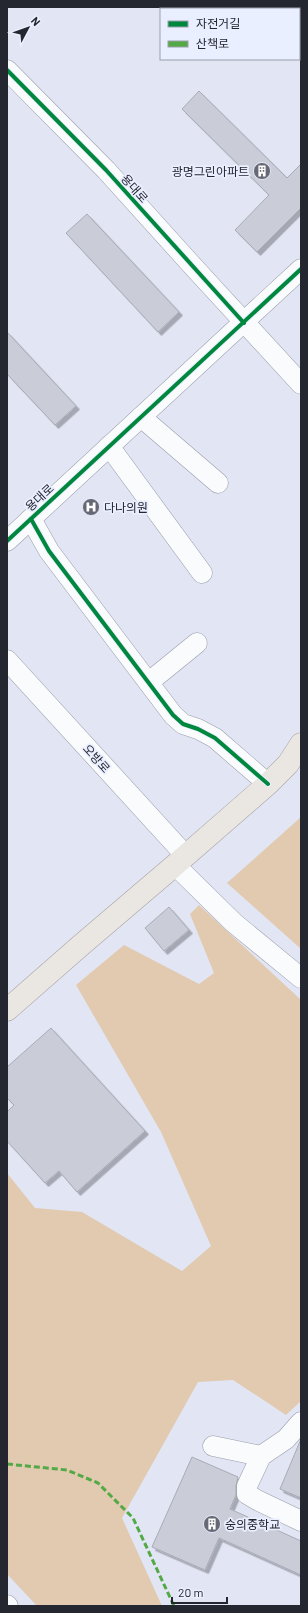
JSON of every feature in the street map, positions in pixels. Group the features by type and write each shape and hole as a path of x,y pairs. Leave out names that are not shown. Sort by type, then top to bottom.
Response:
{"main road":[{"path":"7,1010 181,861 268,784 288,764 301,744"}],"street":[{"name":"용대로","path":"7,70 106,170 244,323"},
{"name":"용대로","path":"7,541 301,269"},
{"path":"244,323 301,384"},
{"path":"141,417 218,483"},
{"path":"109,446 202,573"},
{"path":"31,519 49,551 174,715 183,724 198,729 215,738 268,784"},
{"path":"149,682 197,643"},
{"name":"오방로","path":"7,660 234,923 301,978"},
{"path":"298,1430 261,1456 247,1486 247,1494 301,1521"},
{"path":"213,1446 261,1456"}],"shaded area":[{"path":"301,817 301,949 227,883"},
{"path":"199,905 301,1000 301,1401 286,1415 233,1380 198,1382 122,1518 162,1606 37,1606 7,1574 7,1173 35,1208 82,1212 182,1271 211,1246 161,1132 76,985 124,945 199,984 214,973 190,914"}],"building":[{"name":"광명그린아파트","path":"199,91 287,178 301,164 301,208 257,252 235,230 269,195 182,109"},
{"path":"87,214 179,312 158,332 66,233"},
{"path":"7,332 76,406 55,425 7,374"},
{"path":"169,907 189,930 164,951 145,928"},
{"path":"51,1028 145,1131 77,1192 59,1171 45,1183 7,1141 7,1112 14,1105 7,1098 7,1067"},
{"path":"301,1439 301,1498 280,1489"},
{"name":"숭의중학교","path":"192,1457 238,1477 236,1495 230,1509 301,1541 301,1575 219,1538 205,1570 152,1547"}],"marked path":[{"path":"7,1464 67,1470 98,1483 133,1518 174,1606"}],"cycle path":[{"path":"7,70 106,170 244,323"},
{"path":"7,541 301,269"},
{"path":"31,519 49,551 173,715 183,724 198,729 215,738 268,784"}],"place":[{"name":"광명그린아파트","path":"262,171"},
{"name":"다나의원","path":"91,507"},
{"name":"숭의중학교","path":"212,1524"}]}
